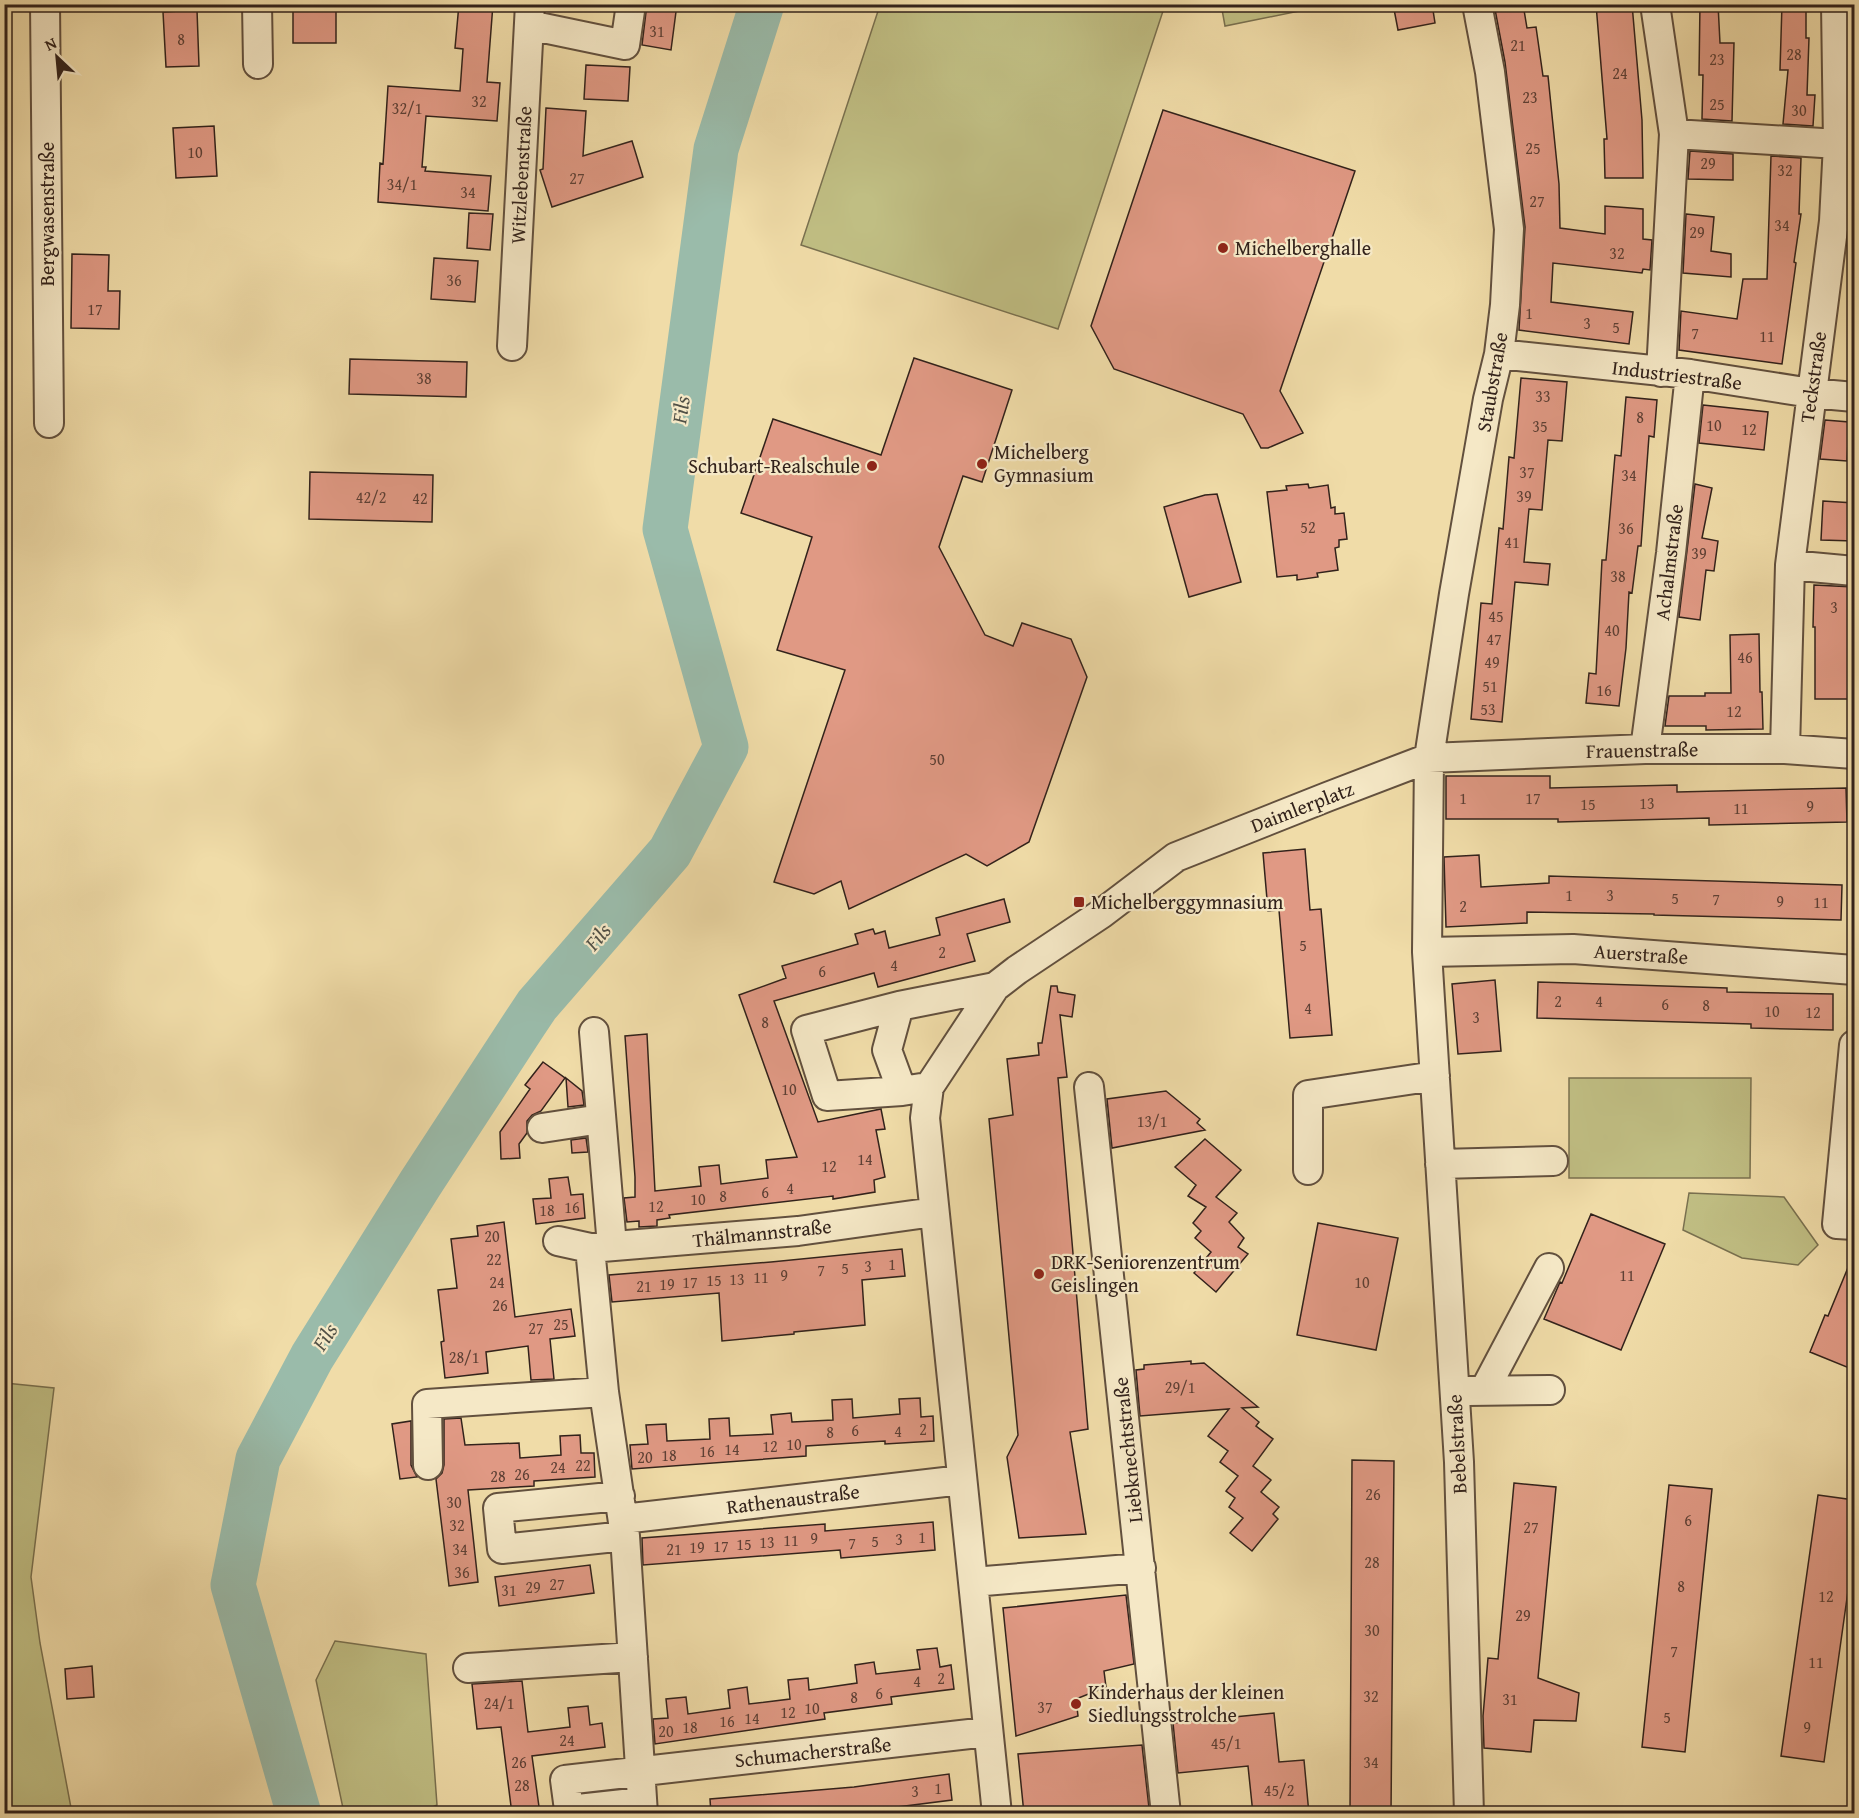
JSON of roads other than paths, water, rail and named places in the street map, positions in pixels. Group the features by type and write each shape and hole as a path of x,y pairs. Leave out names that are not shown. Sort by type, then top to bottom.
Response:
{"street":[{"name":"Bergwasenstraße","path":"45,4 49,423"},
{"path":"257,4 258,64"},
{"path":"530,15 625,45 631,4"},
{"name":"Staubstraße","path":"1429,758 1454,594 1488,399 1499,354 1505,305 1509,230 1490,72 1477,4"},
{"path":"1655,4 1674,134 1661,372"},
{"name":"Teckstraße","path":"1785,749 1790,565 1811,393 1844,223 1838,144 1836,4"},
{"name":"Witzlebenstraße","path":"512,346 530,15"},
{"path":"1674,134 1838,144"},
{"name":"Industriestraße","path":"1499,354 1690,374 1811,393 1854,397"},
{"name":"Achalmstraße","path":"1646,749 1671,553 1690,374"},
{"path":"1790,565 1854,571"},
{"name":"Frauenstraße","path":"1429,758 1646,749 1785,749 1854,754"},
{"path":"1427,952 1429,758"},
{"name":"Daimlerplatz","path":"1006,978 1101,914 1176,857 1429,758"},
{"name":"Auerstraße","path":"1427,952 1573,949 1854,970"},
{"name":"Bebelstraße","path":"1427,952 1459,1462 1469,1814"},
{"path":"1006,978 915,1089 827,1096 806,1030 1006,978"},
{"path":"899,1006 887,1050 915,1089 925,1118 997,1814"},
{"path":"594,1032 601,1119 604,1378 623,1517 642,1808"},
{"path":"1846,1224 1854,1045"},
{"path":"1308,1170 1308,1095 1434,1076"},
{"name":"Liebknechtstraße","path":"1089,1087 1166,1814"},
{"path":"542,1128 601,1119"},
{"path":"1440,1164 1553,1161"},
{"name":"Thälmannstraße","path":"558,1241 601,1247 798,1231 934,1212"},
{"path":"1484,1391 1549,1268"},
{"path":"428,1465 427,1404 604,1378"},
{"path":"1454,1392 1550,1390"},
{"name":"Rathenaustraße","path":"623,1517 962,1480"},
{"path":"973,1582 1141,1568"},
{"path":"468,1668 632,1645"},
{"name":"Schumacherstraße","path":"642,1808 569,1810 565,1780 987,1732"}],"waterway":[{"name":"Fils","path":"299,1814 233,1585 258,1459 312,1357 420,1184 525,1023 537,1005 670,852 726,747 665,529 716,149 762,4"}],"place":[{"name":"Michelberghalle","path":"1223,248"},
{"name":"Michelberg Gymnasium","path":"982,464"},
{"name":"Schubart-Realschule","path":"872,466"},
{"name":"Michelberggymnasium","path":"1079,902"},
{"name":"DRK-Seniorenzentrum Geislingen","path":"1039,1274"},
{"name":"Kinderhaus der kleinen Siedlungsstrolche","path":"1076,1704"}]}
